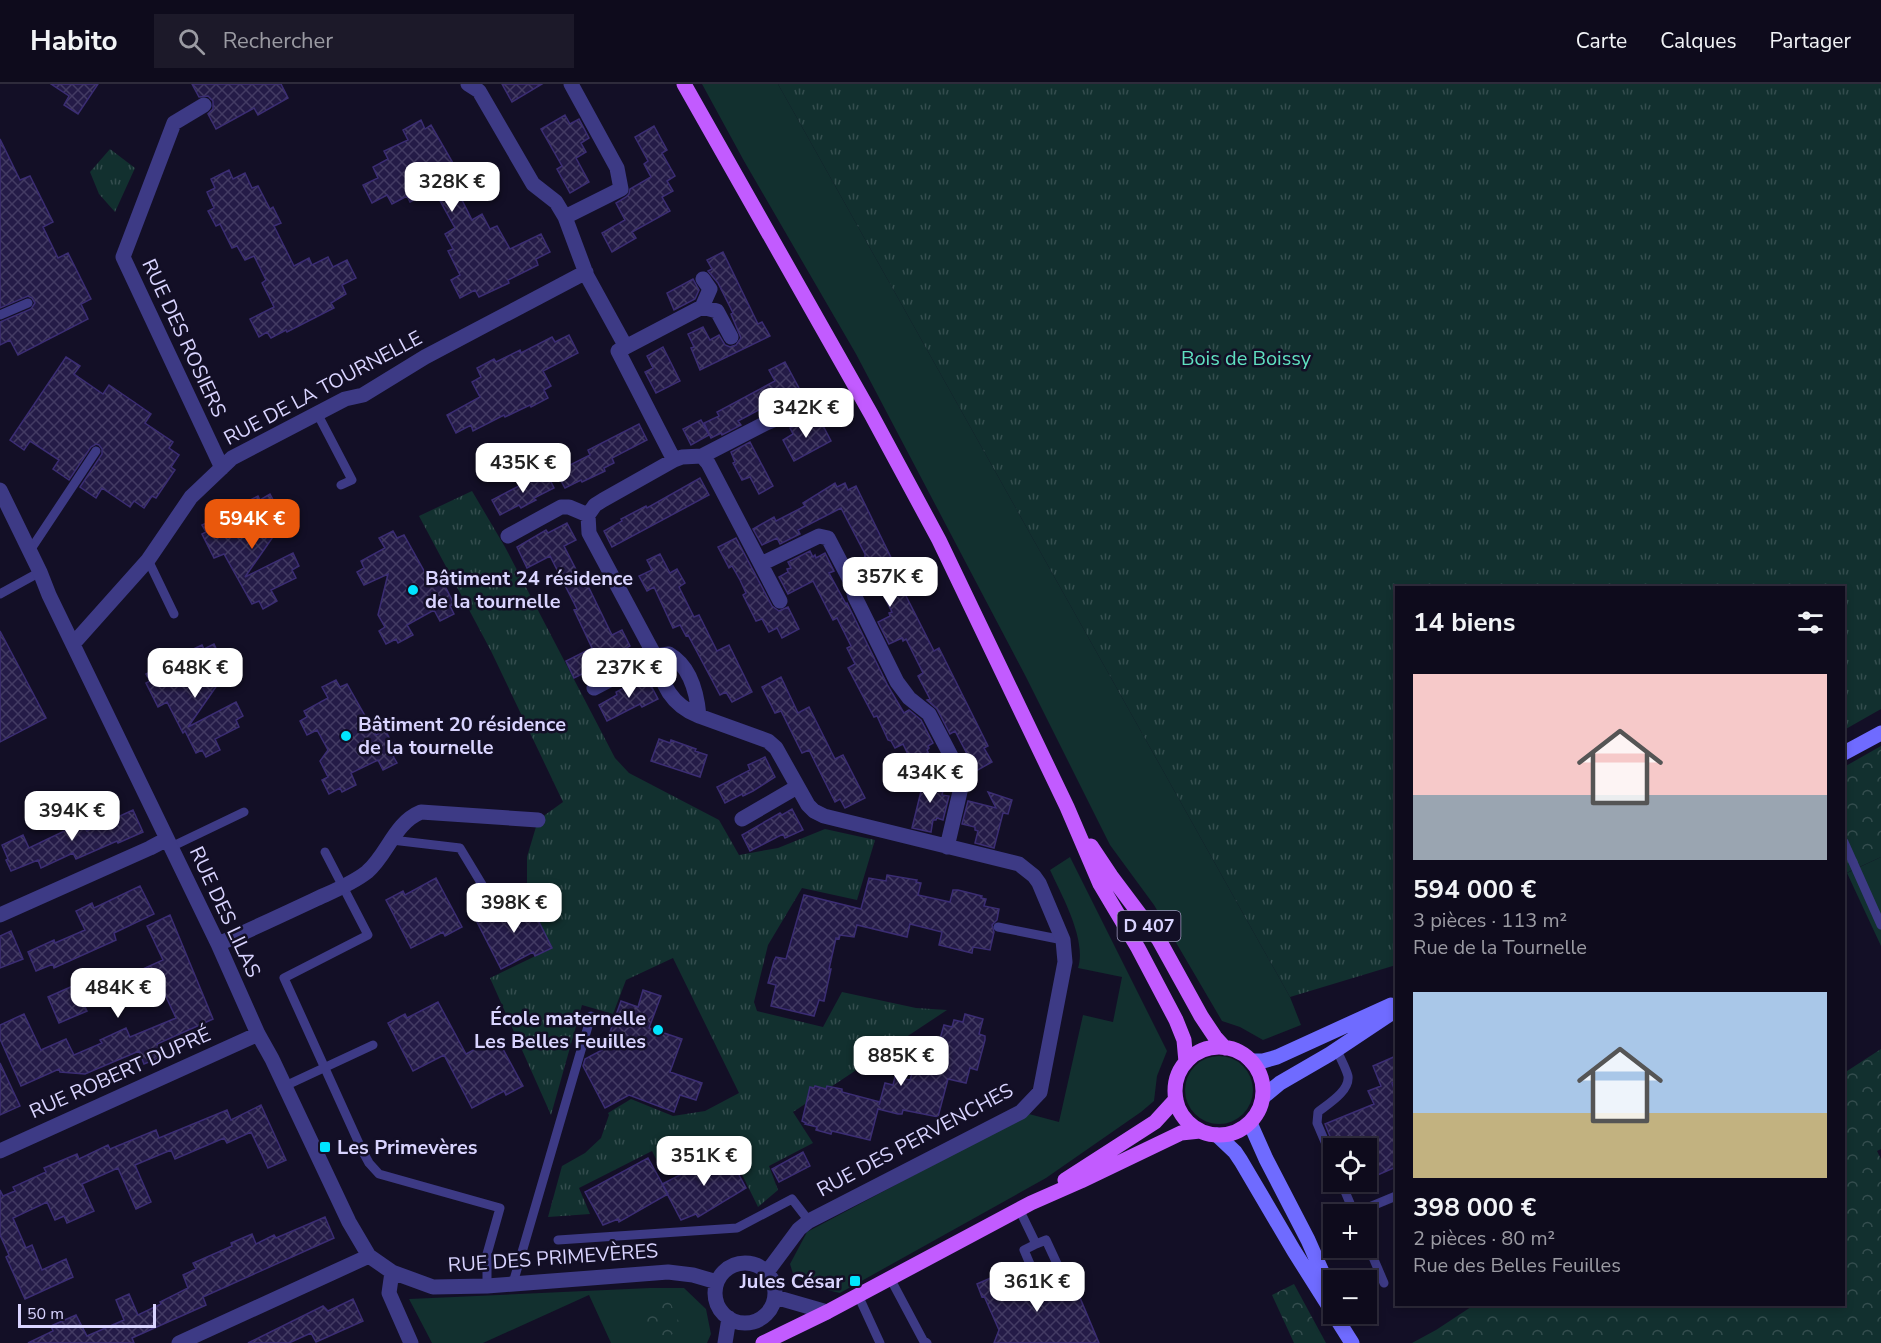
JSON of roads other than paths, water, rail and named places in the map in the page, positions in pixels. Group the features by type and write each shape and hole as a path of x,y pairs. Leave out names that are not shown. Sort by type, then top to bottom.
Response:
{"main road":[{"name":"D 407","path":"684,84 925,514 1068,807 1100,884 1138,948 1182,1033 1186,1046 1186,1062"},
{"path":"1845,752 1881,732"},
{"name":"D 407","path":"1068,807 1111,876 1159,940 1204,1022 1225,1048"},
{"path":"1251,1061 1263,1061 1283,1054 1395,1003"},
{"path":"1263,1097 1280,1083 1337,1050 1395,1012"},
{"path":"763,1343 1025,1206 1181,1133 1200,1131 1217,1135 1235,1132 1250,1123 1263,1097 1260,1076 1251,1061 1243,1054 1225,1048 1204,1050 1186,1062 1177,1079 1176,1099 1185,1119 1200,1131"},
{"path":"1025,1206 1155,1122 1176,1099"},
{"path":"1250,1123 1323,1274"},
{"path":"1217,1135 1241,1161 1352,1343"},
{"path":"1344,1324 1352,1343"}],"street":[{"path":"468,84 479,91 533,184 556,202 565,217 586,274 626,347"},
{"path":"565,217 621,189 617,168 571,84"},
{"name":"RUE DES ROSIERS","path":"204,105 174,123 123,257 222,468"},
{"name":"RUE DE LA TOURNELLE","path":"73,644 148,560 191,497 232,458 345,399 363,395 425,357 586,274"},
{"path":"674,460 618,351 702,307 710,289 703,279"},
{"path":"702,307 717,311 731,337"},
{"path":"761,564 819,536 828,538 897,682 909,698 929,714 963,779 947,847 814,812 797,787 776,748 768,741 687,711 674,699 658,669 655,656 589,533 588,515 603,500 674,460 682,457 702,456 766,423 805,407"},
{"path":"702,456 708,463 780,601"},
{"name":"RUE DES LILAS","path":"0,490 349,1222 369,1256 392,1272"},
{"path":"508,536 561,507 569,507 588,515"},
{"path":"594,688 655,656 669,654 682,664 697,693 699,716"},
{"path":"742,819 797,787"},
{"path":"218,944 367,872 410,816 421,812 538,820"},
{"path":"0,915 169,843"},
{"name":"RUE DES PERVENCHES","path":"767,1272 799,1229 809,1221 1021,1112 1040,1092 1065,962 1063,940 1034,876 1019,864 947,847"},
{"name":"RUE ROBERT DUPRÉ","path":"0,1151 258,1034"},
{"path":"179,1343 369,1256"},
{"path":"752,1263 767,1272 774,1283 775,1297 766,1314 758,1320 748,1322 738,1322 729,1318 718,1306 716,1298 717,1282 728,1268 752,1263"},
{"path":"392,1272 389,1293 411,1343"},
{"name":"RUE DES PRIMEVÈRES","path":"392,1272 433,1287 487,1286 668,1272 693,1275 717,1282"},
{"path":"775,1297 826,1312"},
{"path":"725,1343 729,1318"}],"lane":[{"path":"0,315 28,303"},
{"path":"317,413 352,480 341,485"},
{"path":"29,552 96,451"},
{"path":"148,560 174,614"},
{"path":"0,594 40,572"},
{"path":"169,843 244,812"},
{"path":"392,840 460,848 495,906"},
{"path":"1845,844 1881,925"},
{"path":"325,852 368,935 284,978 362,1150 369,1163 379,1174 500,1208 487,1254 487,1286"},
{"path":"998,927 1063,940"},
{"path":"513,1283 591,1016"},
{"path":"285,1086 374,1045"},
{"path":"1323,1138 1317,1124 1318,1112 1336,1098 1346,1086 1348,1077 1337,1050"},
{"path":"1377,1204 1395,1196"},
{"path":"558,1240 737,1228 792,1199 809,1221"},
{"path":"1025,1206 1036,1244"},
{"path":"1373,1258 1384,1283"},
{"path":"890,1278 923,1340 927,1343"},
{"path":"858,1295 880,1343"}],"place":[{"name":"Bâtiment 24 résidence de la tournelle","path":"413,590"},
{"name":"Bâtiment 20 résidence de la tournelle","path":"346,736"},
{"name":"École maternelle Les Belles Feuilles","path":"658,1030"},
{"name":"Les Primevères","path":"325,1147"},
{"name":"Jules César","path":"855,1281"}],"park label":[{"name":"Bois de Boissy","path":"1246,358"}]}
